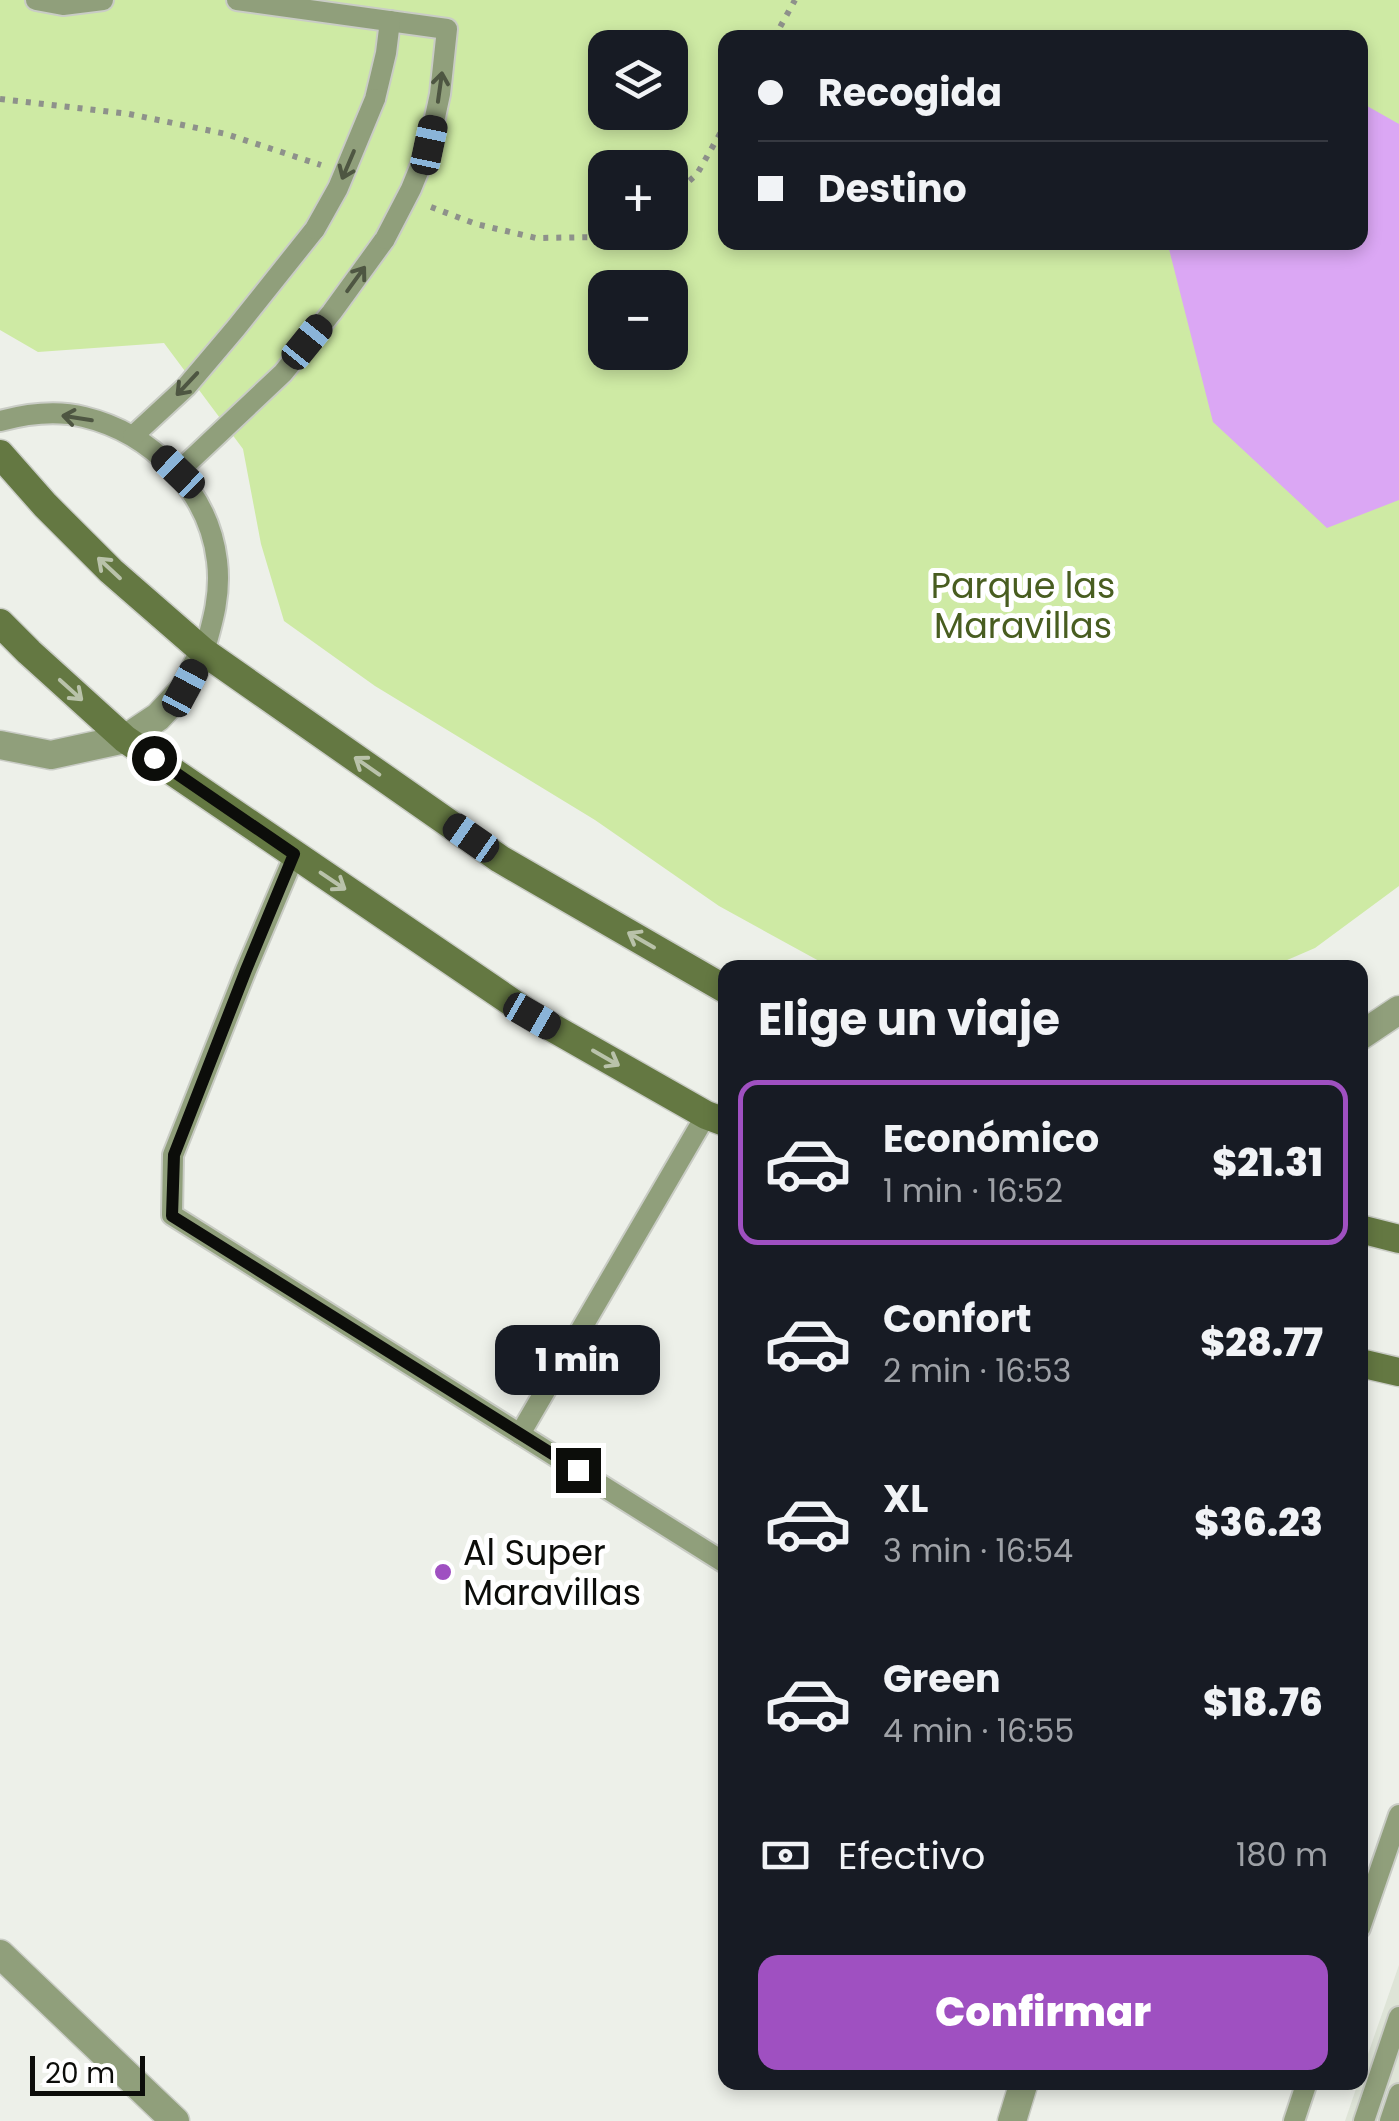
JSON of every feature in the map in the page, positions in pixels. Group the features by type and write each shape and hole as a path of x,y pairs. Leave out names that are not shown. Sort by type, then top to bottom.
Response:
{"main road":[{"path":"0,454 112,571 204,652 500,859 718,985"},
{"path":"0,623 125,738 532,1016 718,1117"},
{"path":"1368,1365 1399,1372"}],"street":[{"path":"0,745 51,755 125,738 158,717 185,688 204,652"},
{"path":"1368,1031 1399,1010"},
{"path":"0,1954 175,2121"},
{"path":"1012,2121 1022,2090"}],"lane":[{"path":"36,0 63,5 103,0"},
{"path":"178,472 283,373 385,239 429,145 440,94 447,29 237,0"},
{"path":"133,436 186,387 316,229 338,188 375,99 390,21"},
{"path":"0,421 28,414 82,416 133,436 178,472 203,513 217,560 217,607 204,652"},
{"path":"294,854 174,1155 172,1216 718,1559"},
{"path":"520,1434 718,1120"},
{"path":"1368,1905 1399,1815"},
{"path":"1364,2121 1399,2018"},
{"path":"1294,2121 1304,2090"},
{"path":"1390,2121 1399,2094"}],"path":[{"path":"778,30 795,0"},
{"path":"0,99 128,114 226,134 334,170"},
{"path":"688,181 718,138"},
{"path":"423,204 476,224 536,238 588,237"}],"shaded area":[{"path":"1399,1965 1399,2121 1345,2121 1356,2090 1368,2090 1368,2054"}],"green space":[{"name":"Parque las Maravillas","path":"0,0 1399,0 1399,886 1315,948 1287,960 817,960 719,906 595,820 375,686 284,621 261,544 243,449 164,343 38,352 0,330"}],"building":[{"path":"1368,107 1399,124 1399,500 1327,528 1213,422 1169,250 1368,250"}],"place":[{"name":"Al Super Maravillas","path":"443,1572"}],"route":[{"path":"154,758 294,854 174,1155 172,1216 578,1470"}]}
